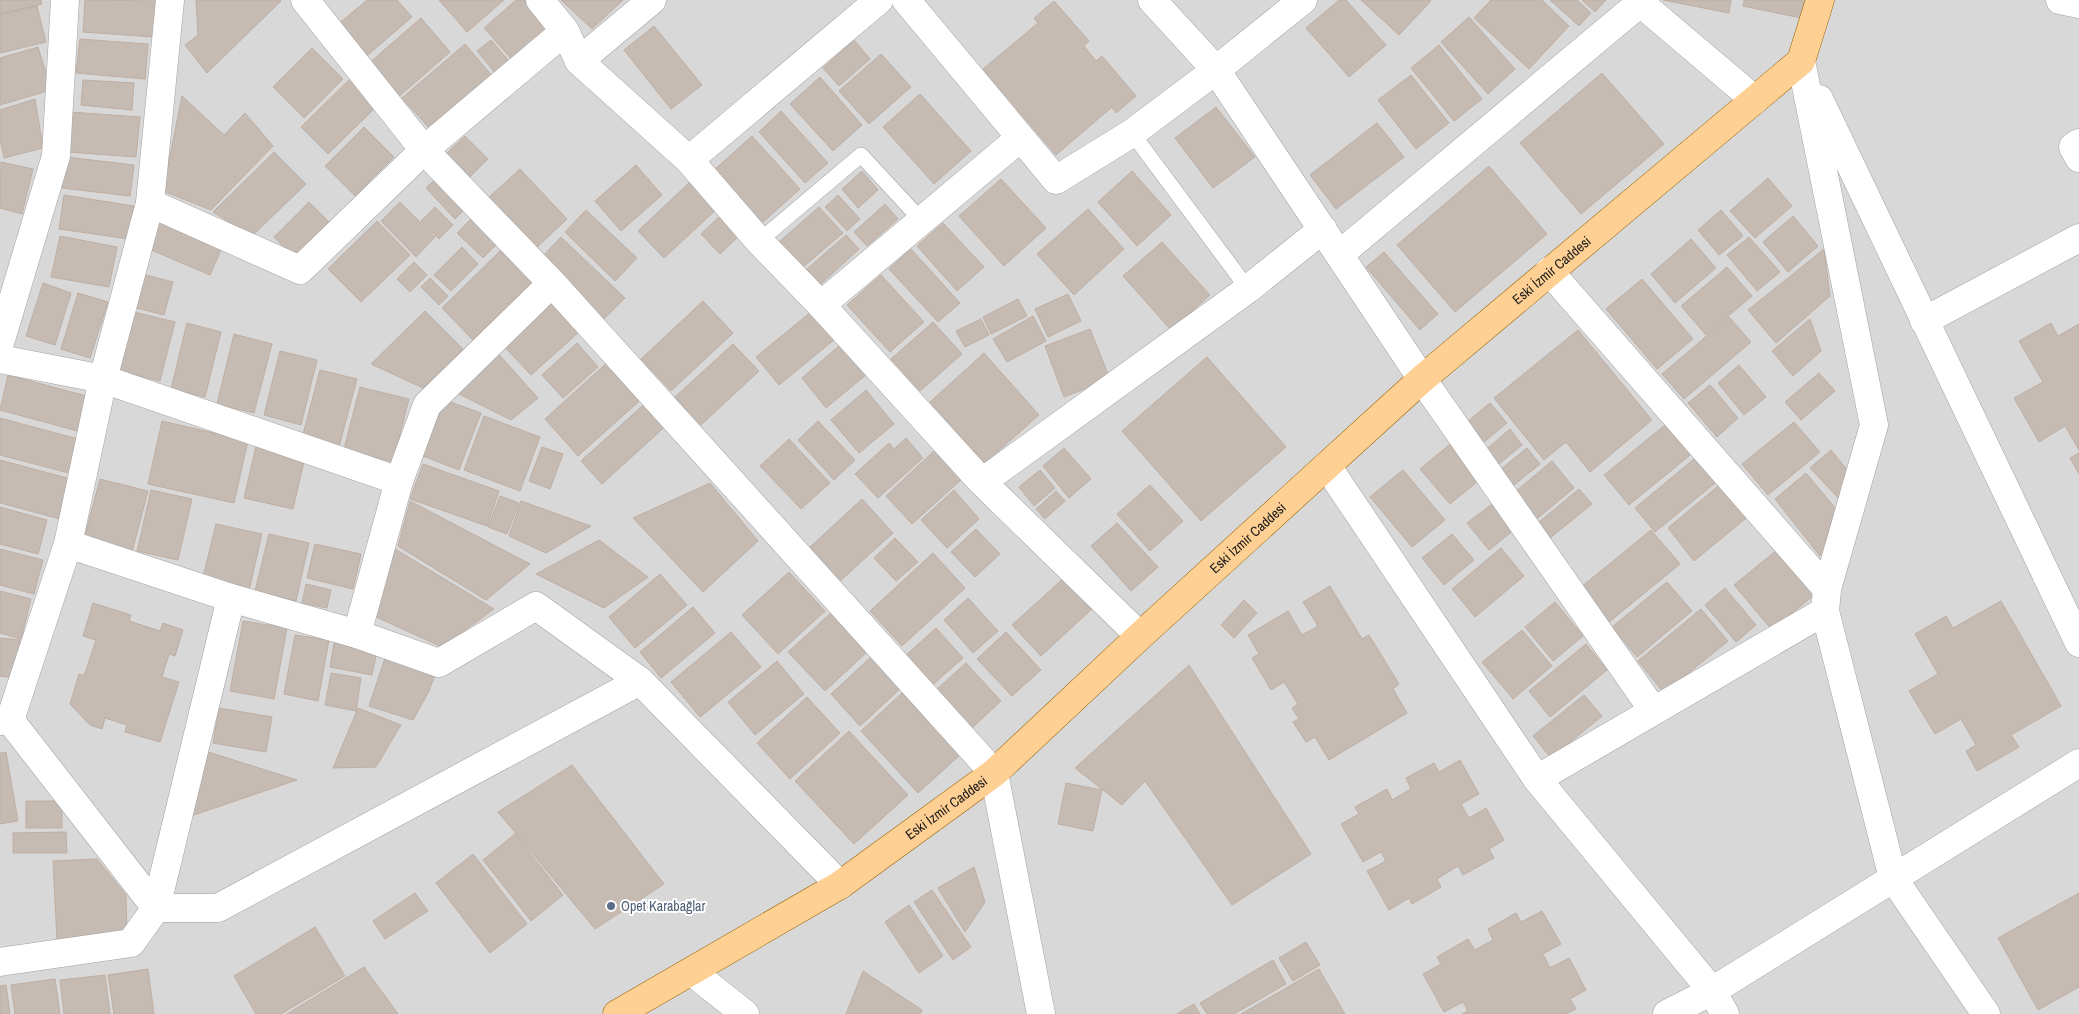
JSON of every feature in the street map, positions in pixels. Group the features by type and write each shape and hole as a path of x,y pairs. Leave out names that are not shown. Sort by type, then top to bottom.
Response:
{"main road":[{"path":"1801,61 1820,0"},
{"name":"Eski İzmir Caddesi","path":"617,1014 840,885 994,773 1140,636 1422,379 1801,61"}],"street":[{"path":"0,343 56,156 65,0"},
{"path":"156,908 5,721 68,544 104,379 150,202 170,0"},
{"path":"305,0 424,150 552,283 994,773 1041,1014"},
{"path":"540,0 565,31 579,61 689,160 759,241 821,305 982,482 1140,636"},
{"path":"579,61 652,0"},
{"path":"689,160 879,0"},
{"path":"906,0 1056,180 1132,133 1216,70 1303,0"},
{"path":"1152,0 1216,70 1422,379 1653,710"},
{"path":"2060,0 2079,4"},
{"path":"1340,254 1638,1 1755,100"},
{"path":"150,202 300,270 424,150 565,31"},
{"path":"1801,61 2079,643"},
{"path":"1536,779 1653,710 1826,600 1874,424 1801,61"},
{"path":"821,305 1020,138"},
{"path":"2079,143 2074,147 2079,158"},
{"path":"982,482 1248,289 1323,229"},
{"path":"1924,321 2079,238"},
{"path":"1549,271 1826,600 1893,878 1986,1014"},
{"path":"358,634 399,481 427,405 552,283"},
{"path":"0,359 104,379 399,481"},
{"path":"1327,466 1536,779 1719,1002"},
{"path":"68,544 231,598 358,634 440,662 536,606 640,681 840,885"},
{"path":"0,962 131,943 156,908 231,598"},
{"path":"156,908 218,908 640,681"},
{"path":"1667,1014 1719,1002 1893,878 2079,763"},
{"path":"692,972 745,1014"}],"lane":[{"path":"1132,133 1248,289"},
{"path":"759,241 861,155 922,221"}],"shaded area":[{"path":"0,0 2079,0 2079,1014 0,1014"}],"building":[{"path":"0,0 41,0 42,4 0,14"},
{"path":"85,0 157,1 154,37 83,32"},
{"path":"196,0 281,1 207,73 185,45 198,35"},
{"path":"367,0 397,0 412,17 363,59 335,27"},
{"path":"439,0 504,0 467,32"},
{"path":"516,0 536,0 557,25 514,62 484,28"},
{"path":"561,0 623,0 592,29"},
{"path":"1339,0 1346,0 1386,45 1349,77 1306,28"},
{"path":"1361,0 1430,0 1431,1 1399,35"},
{"path":"1491,0 1542,0 1569,26 1529,69 1474,18"},
{"path":"1550,0 1577,0 1591,13 1579,26"},
{"path":"1582,0 1606,0 1595,12"},
{"path":"1663,0 1731,0 1729,13"},
{"path":"1744,0 1805,0 1801,18 1743,6"},
{"path":"1054,1 1089,41 1084,46 1096,61 1102,56 1136,96 1116,113 1112,107 1056,155 983,69 1038,23 1034,18"},
{"path":"37,6 46,42 0,53 0,15"},
{"path":"1469,17 1515,69 1488,94 1441,42"},
{"path":"421,18 450,52 396,99 367,65"},
{"path":"654,26 702,85 671,109 624,50"},
{"path":"80,39 148,44 145,79 76,73"},
{"path":"491,40 510,62 496,74 477,51"},
{"path":"854,40 870,59 839,86 823,68"},
{"path":"465,44 493,77 431,130 402,98"},
{"path":"1439,45 1482,99 1454,121 1411,68"},
{"path":"38,47 51,90 0,105 0,58"},
{"path":"312,48 343,79 304,118 273,87"},
{"path":"881,54 911,87 869,124 839,91"},
{"path":"1602,73 1664,144 1581,214 1520,143"},
{"path":"1411,75 1449,123 1416,149 1378,100"},
{"path":"820,77 862,125 833,151 790,104"},
{"path":"350,79 377,106 328,154 301,127"},
{"path":"83,80 134,83 132,110 81,105"},
{"path":"920,94 971,151 934,184 883,127"},
{"path":"182,96 224,135 245,113 273,146 211,210 163,191"},
{"path":"35,99 43,148 4,158 0,139 0,110"},
{"path":"1216,107 1255,157 1213,188 1175,138"},
{"path":"781,111 828,163 805,183 759,132"},
{"path":"71,112 140,117 136,157 68,152"},
{"path":"1377,123 1404,157 1336,209 1310,175"},
{"path":"364,127 394,157 355,196 325,166"},
{"path":"465,136 488,159 470,177 447,153"},
{"path":"752,136 800,189 762,223 714,170"},
{"path":"274,152 306,184 252,236 213,212"},
{"path":"66,157 134,165 130,196 62,188"},
{"path":"1,162 33,169 22,214 0,208"},
{"path":"636,165 662,195 621,231 595,201"},
{"path":"1489,166 1547,234 1455,312 1397,245"},
{"path":"520,169 567,219 535,249 488,198"},
{"path":"862,171 878,190 858,208 842,189"},
{"path":"1132,171 1171,215 1137,246 1098,202"},
{"path":"441,174 470,204 455,219 426,188"},
{"path":"1768,178 1792,206 1755,238 1730,211"},
{"path":"1001,179 1046,228 1004,266 959,216"},
{"path":"692,180 718,208 664,258 638,231"},
{"path":"64,195 134,206 129,239 59,229"},
{"path":"838,195 860,219 847,231 825,207"},
{"path":"309,202 333,226 297,261 274,237"},
{"path":"400,202 435,237 416,257 381,221"},
{"path":"885,204 898,219 867,246 854,232"},
{"path":"435,207 453,225 439,239 421,221"},
{"path":"819,207 843,233 802,268 779,242"},
{"path":"1088,209 1124,249 1074,295 1037,254"},
{"path":"586,210 637,258 615,281 565,232"},
{"path":"1721,210 1743,236 1719,255 1698,230"},
{"path":"478,212 503,238 483,258 457,233"},
{"path":"724,212 743,232 720,254 701,234"},
{"path":"1793,216 1818,246 1788,272 1763,242"},
{"path":"156,217 223,245 210,275 144,247"},
{"path":"377,221 410,255 361,302 328,269"},
{"path":"943,223 984,267 957,291 917,246"},
{"path":"846,235 859,249 821,284 807,269"},
{"path":"60,236 117,247 109,287 51,277"},
{"path":"561,237 625,298 604,319 541,258"},
{"path":"1749,237 1780,272 1757,291 1727,255"},
{"path":"1691,239 1716,268 1675,303 1651,274"},
{"path":"1162,242 1210,295 1171,330 1123,276"},
{"path":"462,247 478,264 451,291 434,275"},
{"path":"911,249 960,303 938,322 889,269"},
{"path":"1824,249 1830,296 1776,343 1748,310"},
{"path":"500,251 531,283 473,340 442,308"},
{"path":"1384,252 1438,314 1420,330 1366,267"},
{"path":"414,262 427,275 410,292 397,279"},
{"path":"1727,267 1752,296 1706,335 1681,306"},
{"path":"142,274 173,282 164,315 133,307"},
{"path":"881,275 924,322 890,352 847,305"},
{"path":"430,278 448,296 439,305 421,287"},
{"path":"1642,279 1693,339 1657,369 1606,309"},
{"path":"43,283 71,293 55,345 26,336"},
{"path":"78,293 108,302 90,358 61,349"},
{"path":"1068,294 1081,321 1048,337 1035,309"},
{"path":"550,297 580,331 531,375 500,342"},
{"path":"1018,299 1027,316 991,334 983,317"},
{"path":"703,301 733,333 671,391 641,359"},
{"path":"425,311 463,349 423,388 371,364"},
{"path":"812,311 835,339 779,385 756,357"},
{"path":"134,312 175,322 160,381 119,371"},
{"path":"1033,316 1046,341 1007,362 993,339"},
{"path":"1729,317 1751,342 1684,399 1662,374"},
{"path":"981,319 989,335 965,347 956,331"},
{"path":"1810,319 1821,351 1793,376 1772,351"},
{"path":"933,322 962,354 920,391 891,359"},
{"path":"187,323 221,332 205,397 171,389"},
{"path":"2051,323 2058,336 2079,324 2079,450 2065,426 2039,442 2014,398 2043,382 2019,341"},
{"path":"1090,329 1110,379 1064,397 1045,346"},
{"path":"1578,330 1652,420 1590,472 1566,442 1544,460 1494,398"},
{"path":"234,334 272,344 254,413 217,404"},
{"path":"577,343 598,367 563,398 542,375"},
{"path":"733,344 759,371 701,425 675,397"},
{"path":"841,344 867,374 826,408 802,378"},
{"path":"280,351 317,360 301,425 264,415"},
{"path":"496,351 538,398 511,420 455,392"},
{"path":"984,353 1039,415 985,463 930,402"},
{"path":"1207,357 1286,447 1201,521 1122,431"},
{"path":"612,358 646,395 578,456 545,419"},
{"path":"1739,365 1766,397 1744,415 1718,383"},
{"path":"320,370 357,379 339,447 302,438"},
{"path":"1819,373 1835,391 1801,420 1785,402"},
{"path":"8,375 90,397 81,432 0,410"},
{"path":"1710,385 1738,418 1717,437 1688,403"},
{"path":"360,387 409,399 393,462 344,449"},
{"path":"866,390 894,424 859,453 831,420"},
{"path":"445,400 481,413 459,470 423,456"},
{"path":"649,400 669,423 602,484 581,461"},
{"path":"1490,403 1507,423 1478,447 1461,427"},
{"path":"484,416 540,437 520,491 464,470"},
{"path":"0,418 78,439 69,473 0,455"},
{"path":"162,421 248,441 234,503 148,484"},
{"path":"818,421 855,460 834,480 798,440"},
{"path":"1670,421 1695,451 1629,505 1604,475"},
{"path":"1794,422 1820,452 1768,495 1742,464"},
{"path":"1510,429 1522,445 1493,469 1481,454"},
{"path":"906,438 923,458 878,498 855,474 889,443 894,449"},
{"path":"789,439 830,483 801,509 760,466"},
{"path":"1454,441 1483,477 1450,504 1420,469"},
{"path":"257,442 306,453 293,509 244,498"},
{"path":"542,447 563,454 550,489 529,481"},
{"path":"1064,448 1091,479 1069,498 1043,466"},
{"path":"1527,448 1540,464 1509,489 1496,473"},
{"path":"935,450 962,479 912,524 886,496"},
{"path":"1831,450 1852,476 1842,502 1810,468"},
{"path":"2079,453 2079,474 2070,458"},
{"path":"1700,454 1720,479 1655,532 1635,508"},
{"path":"0,460 71,479 60,519 0,503"},
{"path":"1552,461 1574,488 1532,523 1510,496"},
{"path":"423,464 499,491 487,526 410,499"},
{"path":"1040,470 1055,488 1034,506 1019,487"},
{"path":"1403,470 1445,520 1412,547 1370,497"},
{"path":"1806,473 1836,509 1820,556 1775,499"},
{"path":"1729,477 1756,510 1694,561 1668,528"},
{"path":"100,479 148,491 132,552 84,539"},
{"path":"710,483 758,541 703,592 633,518"},
{"path":"1150,485 1183,521 1150,551 1117,514"},
{"path":"1579,489 1592,504 1545,542 1533,527"},
{"path":"151,490 192,499 178,560 137,551"},
{"path":"954,490 979,519 947,548 921,520"},
{"path":"1056,491 1065,501 1045,519 1036,509"},
{"path":"500,496 519,503 507,534 488,527"},
{"path":"862,499 893,533 840,581 809,548"},
{"path":"410,501 530,564 486,600 398,546"},
{"path":"521,501 591,526 546,553 509,536"},
{"path":"1492,504 1514,530 1489,550 1467,523"},
{"path":"0,507 47,520 38,554 0,544"},
{"path":"1117,523 1158,567 1131,591 1091,546"},
{"path":"216,524 262,534 249,591 202,581"},
{"path":"976,529 1000,554 975,577 951,552"},
{"path":"1651,530 1680,564 1609,622 1580,588"},
{"path":"269,534 309,543 296,601 255,591"},
{"path":"1452,534 1474,560 1444,585 1422,558"},
{"path":"895,538 918,562 896,581 874,558"},
{"path":"599,540 648,577 604,608 536,574"},
{"path":"315,544 361,554 353,589 307,578"},
{"path":"1783,545 1820,590 1772,630 1734,585"},
{"path":"1501,548 1524,576 1475,617 1452,589"},
{"path":"0,549 43,560 34,594 0,585"},
{"path":"395,549 494,609 442,647 374,616"},
{"path":"933,553 965,588 902,646 870,611"},
{"path":"789,572 825,611 778,654 742,615"},
{"path":"660,574 687,605 635,648 609,617"},
{"path":"1066,576 1094,607 1041,656 1012,625"},
{"path":"1667,582 1692,611 1637,657 1612,627"},
{"path":"306,584 331,590 327,608 302,603"},
{"path":"1330,586 1362,639 1369,635 1399,684 1393,689 1407,713 1329,760 1315,737 1306,742 1293,722 1299,719 1292,708 1298,704 1284,682 1271,690 1252,658 1259,654 1248,635 1288,611 1302,635 1318,626 1303,602"},
{"path":"1725,588 1756,625 1736,642 1705,605"},
{"path":"0,591 31,599 21,639 0,633"},
{"path":"968,598 998,631 973,653 944,620"},
{"path":"1244,600 1257,613 1234,638 1221,625"},
{"path":"2001,601 2061,706 2011,735 2019,747 1977,771 1966,751 1976,745 1961,719 1935,734 1909,691 1938,674 1915,634 1946,616 1953,628"},
{"path":"1555,602 1583,636 1553,661 1525,627"},
{"path":"93,603 131,615 129,621 160,631 163,623 183,630 175,656 169,654 162,677 179,682 160,742 125,732 127,725 105,718 102,729 90,725 70,704 79,674 84,676 96,640 83,636"},
{"path":"693,607 715,633 661,678 640,652"},
{"path":"1701,609 1728,641 1664,693 1638,661"},
{"path":"831,613 867,652 825,691 788,652"},
{"path":"243,621 287,628 274,699 230,691"},
{"path":"936,628 963,658 929,688 902,659"},
{"path":"1522,630 1552,666 1513,699 1482,662"},
{"path":"731,632 761,667 700,717 671,682"},
{"path":"1006,632 1041,670 1012,696 977,659"},
{"path":"295,635 329,640 318,701 284,694"},
{"path":"0,638 20,640 15,678 0,676"},
{"path":"334,643 377,651 372,675 330,667"},
{"path":"1586,644 1607,670 1550,717 1529,691"},
{"path":"871,657 900,689 860,726 831,694"},
{"path":"385,658 436,673 428,693 413,720 369,706"},
{"path":"777,661 804,694 755,735 728,702"},
{"path":"966,663 1001,701 972,728 936,690"},
{"path":"1189,665 1311,854 1232,905 1145,781 1122,805 1075,768"},
{"path":"331,673 361,678 356,711 325,705"},
{"path":"902,693 960,755 918,793 861,731"},
{"path":"1584,695 1602,716 1551,758 1533,736"},
{"path":"807,697 840,733 790,779 757,743"},
{"path":"219,708 272,717 266,752 213,743"},
{"path":"358,708 401,725 376,767 333,768"},
{"path":"849,731 908,795 854,844 795,781"},
{"path":"202,750 297,780 191,816"},
{"path":"6,752 18,821 0,824 0,753"},
{"path":"1460,760 1479,794 1461,804 1469,818 1486,808 1504,840 1489,849 1494,858 1463,875 1458,866 1437,879 1441,887 1412,904 1409,898 1389,910 1367,871 1386,861 1381,852 1363,862 1341,824 1359,814 1355,807 1387,789 1392,800 1411,789 1406,778 1434,763 1439,772"},
{"path":"572,765 664,884 595,929 498,812"},
{"path":"1066,783 1102,790 1093,831 1058,824"},
{"path":"26,801 62,801 62,828 26,828"},
{"path":"66,832 67,853 13,853 13,833"},
{"path":"515,834 563,895 531,921 483,860"},
{"path":"473,854 527,924 490,953 436,883"},
{"path":"97,859 126,895 127,937 57,941 53,861"},
{"path":"974,867 985,902 965,932 938,888"},
{"path":"932,890 971,947 953,960 914,902"},
{"path":"415,893 428,911 385,939 373,921"},
{"path":"2079,893 2079,987 2038,1010 1998,938"},
{"path":"909,905 943,956 919,973 885,922"},
{"path":"1542,911 1561,944 1543,954 1550,968 1569,958 1586,990 1570,999 1576,1009 1566,1014 1462,1014 1468,1011 1463,1002 1444,1012 1423,974 1441,964 1437,957 1468,939 1475,950 1493,940 1488,929 1516,913 1521,922"},
{"path":"315,927 345,976 281,1014 256,1014 234,976"},
{"path":"1306,942 1320,965 1293,981 1279,958"},
{"path":"1273,960 1286,984 1234,1014 1207,1014 1200,1003"},
{"path":"364,967 398,1014 287,1014"},
{"path":"148,969 154,1014 114,1014 108,975"},
{"path":"1319,969 1345,1014 1241,1014"},
{"path":"863,971 922,1010 920,1014 846,1014"},
{"path":"105,975 110,1014 64,1014 60,980"},
{"path":"55,979 60,1014 15,1014 11,985"},
{"path":"6,985 10,1014 0,1014 0,986"},
{"path":"1194,1004 1200,1014 1177,1014"}],"place":[{"name":"Opet Karabağlar","path":"611,906"}]}
